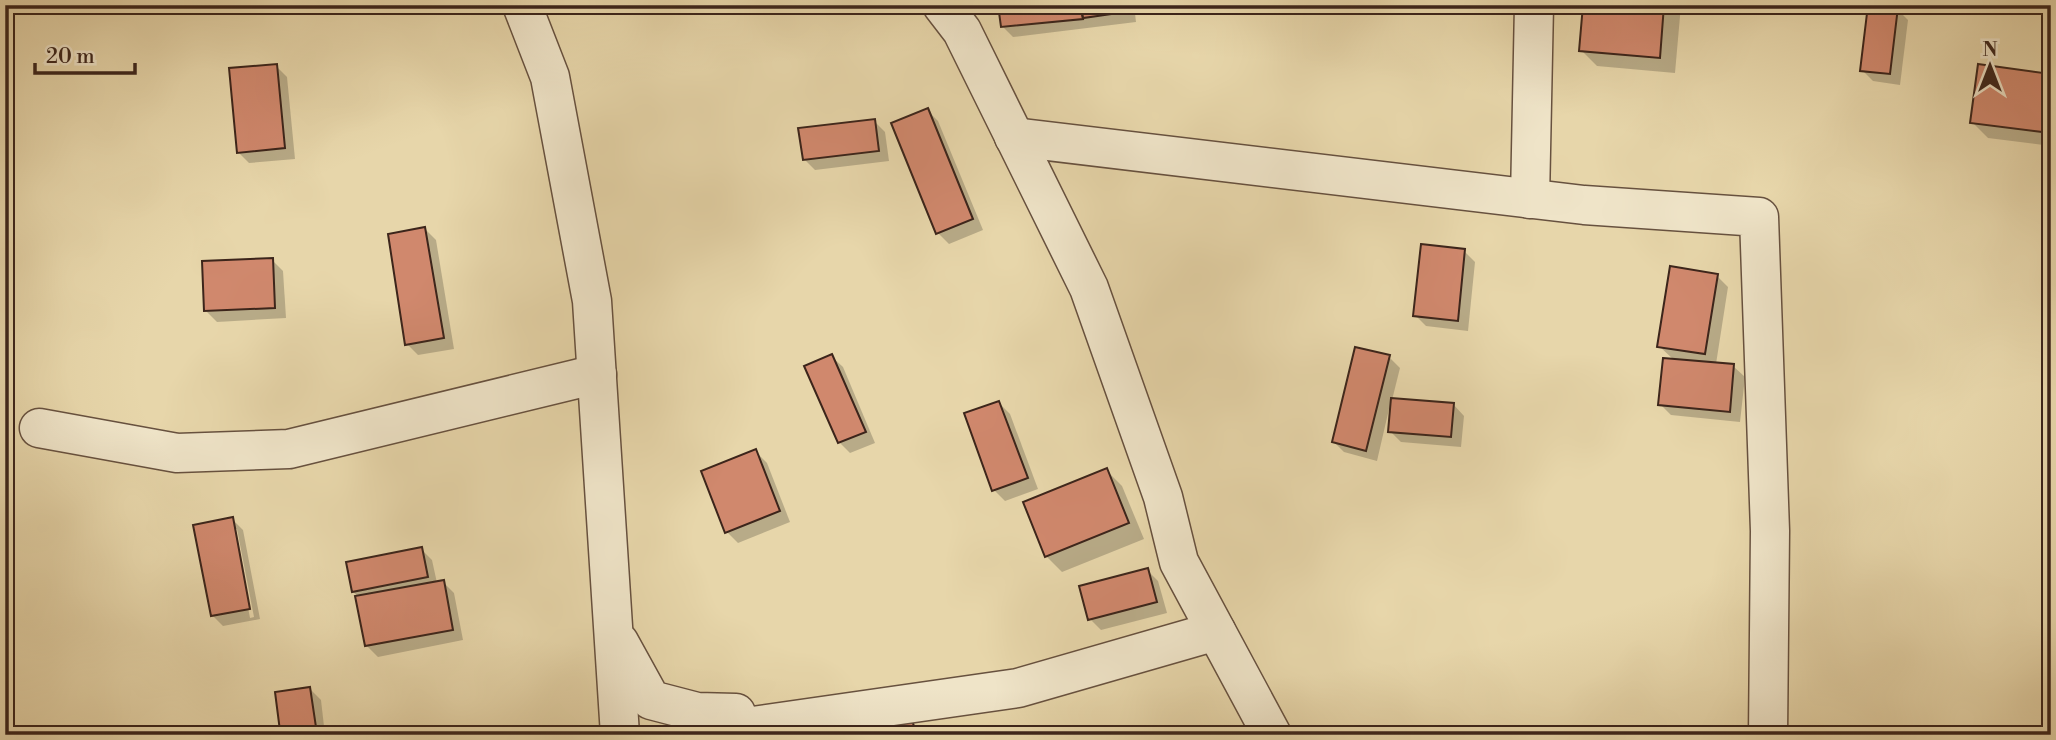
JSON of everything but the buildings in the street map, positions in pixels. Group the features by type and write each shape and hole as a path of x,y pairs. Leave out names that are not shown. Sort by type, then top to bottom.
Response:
{"street":[{"path":"522,5 550,77 592,301 620,735"},
{"path":"942,5 962,31 1089,288 1163,497 1179,562 1272,735"},
{"path":"1530,199 1534,5"},
{"path":"1014,137 1584,205 1759,218 1770,531 1768,735"},
{"path":"39,428 177,453 289,449 597,374"},
{"path":"613,631 651,701 697,712 822,715"},
{"path":"691,735 1018,688 1216,631"}]}
